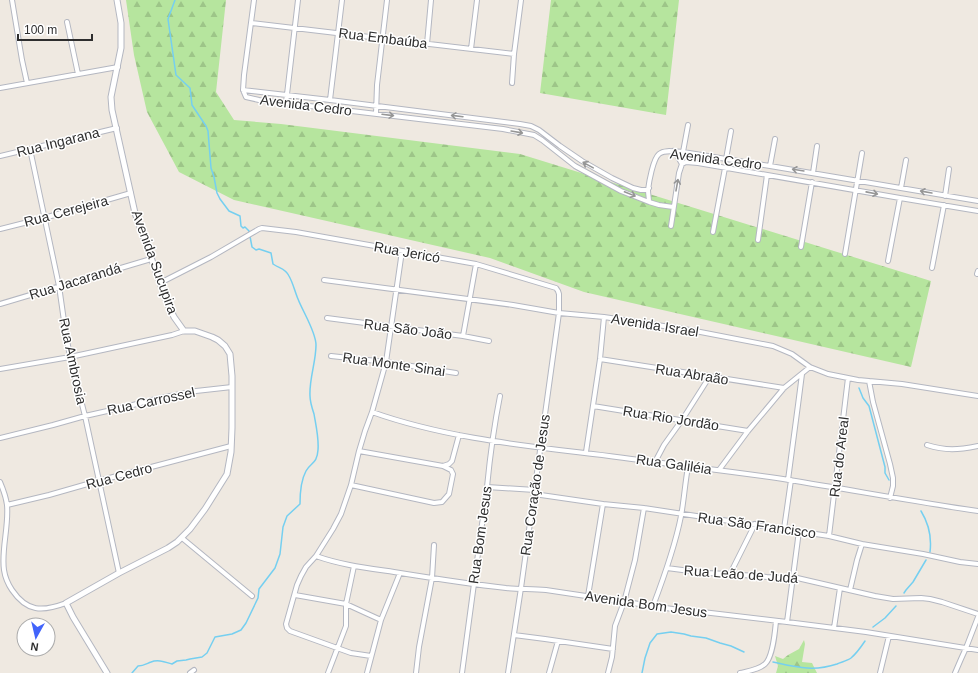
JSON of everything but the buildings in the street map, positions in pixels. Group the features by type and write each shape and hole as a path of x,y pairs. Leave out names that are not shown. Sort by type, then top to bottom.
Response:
{"street":[{"path":"12,0 27,83"},
{"name":"Avenida Sucupira","path":"66,603 119,573 168,548 182,538 205,509 226,474 231,452 232,387 230,354 225,346 218,340 203,333 184,331 174,317 167,302 135,213 112,110 111,97 121,48 121,23 117,0"},
{"path":"243,90 254,0"},
{"path":"286,103 298,0"},
{"path":"330,100 342,0"},
{"path":"376,114 377,85 387,0"},
{"path":"427,44 431,0"},
{"path":"471,49 477,0"},
{"path":"512,84 514,54 521,0"},
{"path":"68,22 78,74"},
{"name":"Rua Embaúba","path":"251,23 514,54"},
{"path":"0,88 118,67"},
{"name":"Avenida Cedro","path":"243,90 531,126 539,130 582,161 612,178 633,188 641,190 647,190 655,159 659,154 673,151 858,180 978,201"},
{"name":"Avenida Cedro","path":"243,90 248,98 258,100 504,129 534,135 575,166 621,191 659,205 673,207 679,173 682,164 688,162 978,211"},
{"path":"479,126 480,119"},
{"path":"683,152 688,124"},
{"name":"Rua Ingarana","path":"0,156 117,128"},
{"path":"726,159 731,131"},
{"path":"770,166 775,138"},
{"path":"813,173 817,146"},
{"name":"Rua Ambrosia","path":"30,149 59,286 70,356 119,573"},
{"path":"673,151 682,164"},
{"path":"845,254 862,153"},
{"path":"567,160 572,154"},
{"path":"901,188 906,160"},
{"path":"713,232 725,168"},
{"path":"946,196 949,169"},
{"path":"758,240 767,175"},
{"path":"801,247 812,182"},
{"path":"648,188 649,202"},
{"name":"Rua Cerejeira","path":"0,229 131,193"},
{"path":"888,261 900,198"},
{"path":"932,268 944,205"},
{"path":"671,226 673,207"},
{"name":"Rua Jericó","path":"160,283 211,257 259,228 267,228 476,264 556,288 558,290 559,297"},
{"path":"371,656 338,648 295,632 287,628 286,624 297,585 306,567 316,556 341,514 351,485 359,451 386,362 402,251"},
{"name":"Rua Jacarandá","path":"0,304 151,258"},
{"path":"463,336 476,264"},
{"name":"Avenida Israel","path":"324,280 513,305 559,313 604,317 682,329 773,346 792,354 810,366 821,371 848,378 902,384 978,396"},
{"name":"Rua Coração de Jesus","path":"508,673 559,313 559,297"},
{"path":"586,452 600,359 604,317"},
{"name":"Rua São João","path":"327,318 463,336 489,341"},
{"path":"0,369 172,335 184,331"},
{"name":"Rua Monte Sinai","path":"331,356 386,362 456,373"},
{"name":"Rua Abraão","path":"600,359 784,388"},
{"path":"719,470 748,431 784,388 810,366"},
{"path":"784,529 802,374"},
{"path":"655,462 664,445 710,376"},
{"name":"Rua do Areal","path":"829,536 848,378"},
{"path":"868,381 890,464 892,486 890,498"},
{"name":"Rua Carrossel","path":"0,438 160,398 196,391 232,387"},
{"name":"Rua Bom Jesus","path":"462,673 492,441 500,396"},
{"name":"Rua Rio Jordão","path":"593,406 748,431"},
{"name":"Rua Galiléia","path":"372,412 404,423 492,441 586,452 790,480 890,498 978,511"},
{"path":"443,466 452,461 459,435"},
{"path":"927,445 951,449 963,449 978,446"},
{"name":"Rua Cedro","path":"7,505 231,446"},
{"path":"351,485 434,503 442,502 448,494 453,474 451,470 443,466 359,451"},
{"path":"653,606 667,568 682,514 688,467"},
{"path":"0,482 7,505 4,570 7,582 18,598 26,605 34,608 51,608 66,603 107,673"},
{"name":"Rua São Francisco","path":"487,487 534,492 603,504 644,508 729,522 755,524 829,536 862,544 978,564"},
{"path":"588,596 603,504"},
{"path":"608,673 611,663 615,626 624,602 635,560 644,508"},
{"path":"730,574 755,524"},
{"path":"787,622 799,531"},
{"path":"182,538 252,596"},
{"path":"0,545 5,544"},
{"path":"850,590 862,544"},
{"path":"416,673 419,647 432,578 434,545"},
{"name":"Avenida Bom Jesus","path":"316,556 354,566 474,584 539,590 679,610 834,628 978,650"},
{"path":"328,673 346,626 346,604 354,566"},
{"name":"Rua Leão de Judá","path":"667,568 705,573 786,578 794,577 893,599 930,599 978,616"},
{"path":"367,673 381,620 400,573"},
{"path":"834,628 840,588"},
{"path":"294,595 346,604 381,620"},
{"path":"955,673 978,616"},
{"path":"740,673 755,669 765,664 771,652 776,621"},
{"path":"514,635 613,649"},
{"path":"880,673 889,636"},
{"path":"549,673 558,641"}],"green space":[{"path":"126,0 226,0 216,92 234,120 281,124 520,154 931,281 911,367 584,292 490,258 234,200 179,172 147,112 134,55"},
{"path":"551,0 679,0 666,115 540,93"},
{"path":"804,640 805,644 802,662 812,663 817,673 776,673 778,666 775,656 783,659 799,649"}],"waterway":[{"path":"132,673 138,666 154,661 162,661 172,664 177,661 202,657 207,653 215,637 232,634 241,630 258,598 259,589 275,568 280,554 283,527 287,516 300,504 303,478 306,471 315,460 318,450 317,432 310,396 316,351 314,334 287,273 273,264 271,253 259,249 256,250 252,247 249,231 245,227 243,228 241,226 240,216 229,211 217,193 211,168 208,131 192,105 190,88 176,75 168,19 175,0"},
{"path":"859,388 863,398 869,406 885,467 885,473 889,480"},
{"path":"921,511 929,530 931,541 930,552"},
{"path":"904,593 913,582 926,560"},
{"path":"873,627 885,618 896,606"},
{"path":"642,673 650,643 657,634 671,632 706,638 744,652"},
{"path":"773,662 789,666 820,668 848,660 857,652 865,641"}]}
